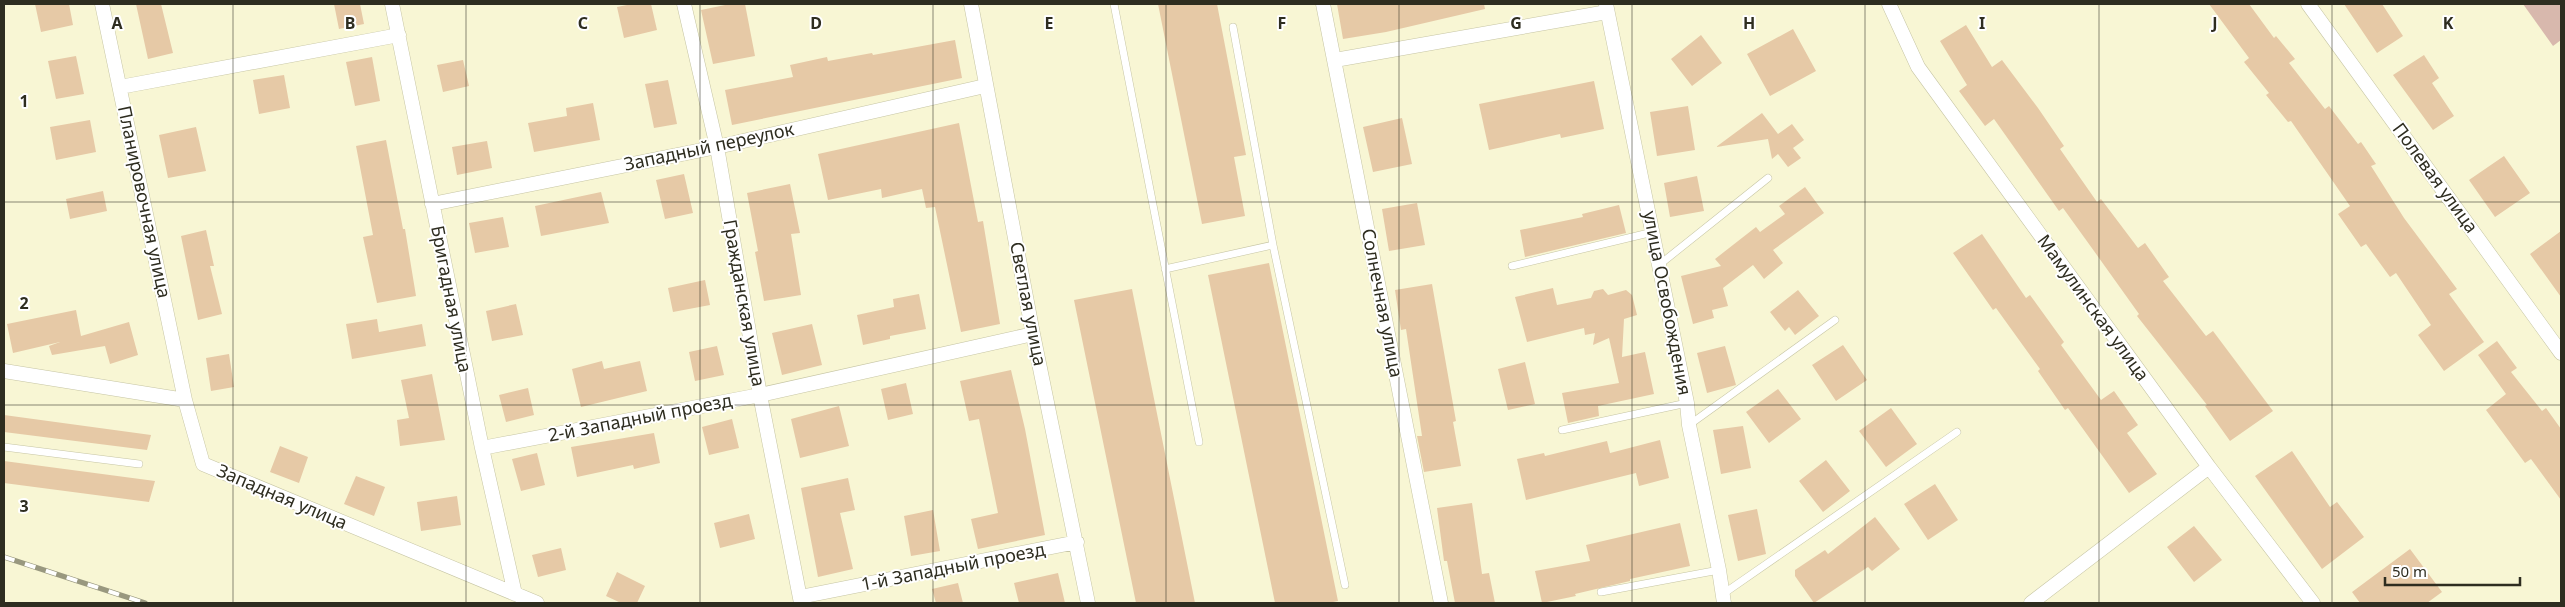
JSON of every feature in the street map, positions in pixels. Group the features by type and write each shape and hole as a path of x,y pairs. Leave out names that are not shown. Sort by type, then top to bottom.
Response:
{"street":[{"name":"Планировочная улица","path":"102,4 185,400"},
{"name":"Бригадная улица","path":"392,4 482,448 515,594"},
{"name":"Гражданская улица","path":"684,4 717,147 760,395 801,600"},
{"name":"Светлая улица","path":"971,4 1033,334 1088,603"},
{"name":"Солнечная улица","path":"1323,4 1441,603"},
{"name":"Мамулинская улица","path":"1890,4 1918,67 2209,467 2313,603"},
{"name":"Полевая улица","path":"2308,4 2561,353"},
{"path":"1335,60 1607,8"},
{"name":"улица Освобождения","path":"1607,8 1687,403 1688,425 1719,570 1723,599"},
{"path":"120,87 399,35"},
{"name":"Западный переулок","path":"432,204 717,147 985,86"},
{"name":"2-й Западный проезд","path":"482,448 760,395 1033,334"},
{"path":"4,371 185,400"},
{"name":"Западная улица","path":"185,400 203,464 537,603"},
{"path":"2031,603 2209,467"},
{"name":"1-й Западный проезд","path":"801,600 1077,542"}],"lane":[{"path":"1114,4 1199,442"},
{"path":"1233,27 1272,245 1345,585"},
{"path":"1658,266 1768,178"},
{"path":"1512,266 1653,232"},
{"path":"1165,269 1272,245"},
{"path":"1688,425 1835,320"},
{"path":"1562,430 1687,403"},
{"path":"1723,599 1958,432"},
{"path":"4,447 139,464"},
{"path":"1600,592 1719,570"}],"shaded area":[{"path":"2523,4 2561,4 2561,40 2553,46"}],"building":[{"path":"35,4 69,4 73,25 41,32"},
{"path":"136,4 161,4 173,53 148,59"},
{"path":"334,4 360,4 364,24 339,29"},
{"path":"632,4 651,4 657,30 624,38 617,7"},
{"path":"730,4 745,4 755,56 713,64 701,10"},
{"path":"1158,4 1217,4 1246,155 1234,157 1245,216 1202,224"},
{"path":"1337,4 1484,4 1485,9 1386,32 1343,39"},
{"path":"2209,4 2249,4 2274,38 2276,36 2295,59 2289,63 2325,109 2329,106 2358,144 2361,142 2376,164 2371,166 2404,218 2457,289 2449,294 2484,342 2444,371 2418,335 2431,325 2396,273 2390,277 2366,244 2361,247 2338,214 2350,206 2291,121 2288,122 2266,95 2269,93 2244,62 2249,58"},
{"path":"2344,4 2382,4 2403,36 2377,53"},
{"path":"1966,25 1992,67 2002,60 2038,108 2064,146 2060,149 2097,202 2101,199 2138,248 2145,243 2169,277 2163,281 2206,336 2213,331 2273,411 2230,441 2205,406 2207,405 2137,316 2139,314 2063,208 2059,211 1994,119 1985,126 1959,91 1967,85 1940,41"},
{"path":"1793,29 1816,71 1770,96 1747,54"},
{"path":"1701,35 1722,63 1692,86 1671,59"},
{"path":"955,40 962,78 732,125 725,90 793,77 790,65 827,57 828,61 872,53 873,55"},
{"path":"2424,55 2439,78 2432,83 2454,116 2433,130 2393,75"},
{"path":"76,56 84,94 56,99 48,61"},
{"path":"372,57 380,101 355,106 346,62"},
{"path":"463,60 469,86 443,92 437,65"},
{"path":"284,75 290,108 259,114 253,80"},
{"path":"668,80 677,124 654,128 645,84"},
{"path":"1594,81 1604,129 1561,138 1560,134 1489,150 1479,104"},
{"path":"593,103 600,140 534,152 528,123 567,116 566,108"},
{"path":"1688,106 1695,150 1657,156 1650,112"},
{"path":"1762,113 1778,134 1792,124 1804,140 1793,148 1801,158 1788,167 1778,154 1772,159 1768,139 1716,147"},
{"path":"1402,118 1412,164 1373,172 1363,127"},
{"path":"90,120 96,152 56,160 50,127"},
{"path":"959,123 978,222 983,221 1000,324 961,332 935,207 926,208 922,189 882,198 881,189 828,200 818,154"},
{"path":"196,127 206,171 168,178 159,135"},
{"path":"386,140 403,229 405,229 416,296 377,303 363,237 373,235 356,146"},
{"path":"487,141 492,168 457,175 452,147"},
{"path":"2504,156 2530,193 2495,217 2469,180"},
{"path":"684,174 693,213 665,219 656,180"},
{"path":"1697,176 1704,211 1670,217 1664,183"},
{"path":"790,184 800,233 791,234 801,295 764,301 755,252 758,251 747,193"},
{"path":"1805,187 1824,213 1773,250 1783,263 1764,279 1753,265 1723,288 1728,306 1712,310 1714,318 1693,324 1681,276 1721,266 1715,259 1756,227 1760,232 1785,214 1779,206"},
{"path":"103,191 107,211 70,219 66,199"},
{"path":"601,192 609,223 541,236 535,206"},
{"path":"1417,203 1425,245 1389,251 1382,209"},
{"path":"1619,205 1626,233 1525,257 1520,230 1583,217 1582,214"},
{"path":"503,217 509,247 475,253 469,223"},
{"path":"206,230 214,266 210,266 222,314 198,320 181,236"},
{"path":"2561,231 2561,297 2530,254"},
{"path":"1982,234 2026,298 2030,295 2064,342 2061,345 2101,400 2114,391 2138,425 2127,433 2157,474 2129,493 2068,408 2065,410 2038,371 2040,369 1996,308 1993,310 1953,253"},
{"path":"1269,263 1338,601 1328,603 1275,603 1208,275"},
{"path":"705,280 710,305 673,312 668,288"},
{"path":"1432,284 1456,421 1453,422 1461,466 1424,472 1417,436 1422,436 1406,329 1401,330 1395,290"},
{"path":"1553,288 1557,305 1591,298 1594,291 1603,289 1608,295 1626,290 1632,295 1637,315 1624,319 1622,357 1645,352 1654,394 1598,406 1599,416 1568,423 1562,393 1619,383 1609,338 1593,345 1595,333 1585,335 1584,328 1527,342 1515,297"},
{"path":"1132,289 1195,603 1136,603 1074,300"},
{"path":"1798,290 1819,316 1795,335 1789,327 1785,331 1770,312"},
{"path":"919,294 926,329 890,336 890,339 863,345 857,315 894,307 893,299"},
{"path":"516,304 523,335 492,341 486,311"},
{"path":"76,310 81,336 129,322 138,355 110,364 105,346 52,355 49,346 60,342 13,353 7,324"},
{"path":"377,319 379,332 422,324 426,346 352,359 346,324"},
{"path":"812,324 822,365 782,375 772,333"},
{"path":"2497,341 2517,368 2511,372 2542,411 2546,408 2561,429 2561,500 2531,459 2525,463 2486,410 2506,394 2478,355"},
{"path":"1843,345 1867,380 1836,401 1812,365"},
{"path":"717,346 724,375 695,381 689,352"},
{"path":"1725,346 1736,385 1707,393 1697,353"},
{"path":"229,354 234,387 211,391 206,358"},
{"path":"602,361 604,369 640,361 647,391 581,407 572,369"},
{"path":"1525,362 1535,404 1508,410 1498,369"},
{"path":"1011,370 1025,429 1045,535 978,549 971,519 998,513 979,419 969,421 960,381"},
{"path":"432,374 445,440 400,446 397,420 409,418 401,380"},
{"path":"906,383 913,414 888,420 881,389"},
{"path":"528,388 534,415 506,422 499,395"},
{"path":"1778,389 1801,419 1769,443 1746,412"},
{"path":"839,406 849,446 800,458 791,419"},
{"path":"1891,408 1917,444 1886,467 1859,431"},
{"path":"4,415 151,435 147,450 4,432"},
{"path":"732,419 739,448 709,455 702,427"},
{"path":"1743,426 1751,468 1721,474 1713,430"},
{"path":"654,433 660,463 634,469 633,465 577,477 571,447"},
{"path":"1660,440 1669,478 1639,486 1636,473 1526,500 1517,459 1544,453 1545,456 1607,441 1610,453"},
{"path":"280,446 308,457 299,483 270,472"},
{"path":"2292,451 2330,507 2337,502 2364,537 2322,569 2255,476"},
{"path":"537,453 545,485 521,491 512,459"},
{"path":"1826,460 1850,491 1823,512 1799,481"},
{"path":"4,461 155,481 149,502 4,483"},
{"path":"356,476 385,487 374,516 344,504"},
{"path":"848,478 855,510 840,513 853,569 818,577 801,488"},
{"path":"1935,484 1958,520 1928,540 1904,504"},
{"path":"457,496 461,525 421,531 417,502"},
{"path":"1472,503 1482,574 1489,573 1495,603 1455,603 1447,561 1444,561 1437,508"},
{"path":"1757,509 1766,554 1738,561 1728,515"},
{"path":"933,510 940,551 911,556 904,516"},
{"path":"749,514 755,539 720,548 714,523"},
{"path":"1875,517 1900,549 1872,571 1868,567 1814,603 1795,576 1795,570 1825,550 1828,554"},
{"path":"1680,523 1690,566 1630,579 1630,581 1575,594 1576,596 1542,603 1535,571 1590,561 1586,545"},
{"path":"2194,526 2222,560 2194,582 2167,547"},
{"path":"561,548 566,570 538,577 532,555"},
{"path":"2410,549 2442,592 2427,603 2360,603 2352,592"},
{"path":"617,572 645,586 637,603 621,603 606,596"},
{"path":"1058,573 1065,603 1019,603 1014,583"},
{"path":"958,583 963,603 936,603 932,589"}],"railway":[{"path":"4,557 145,603"}]}
